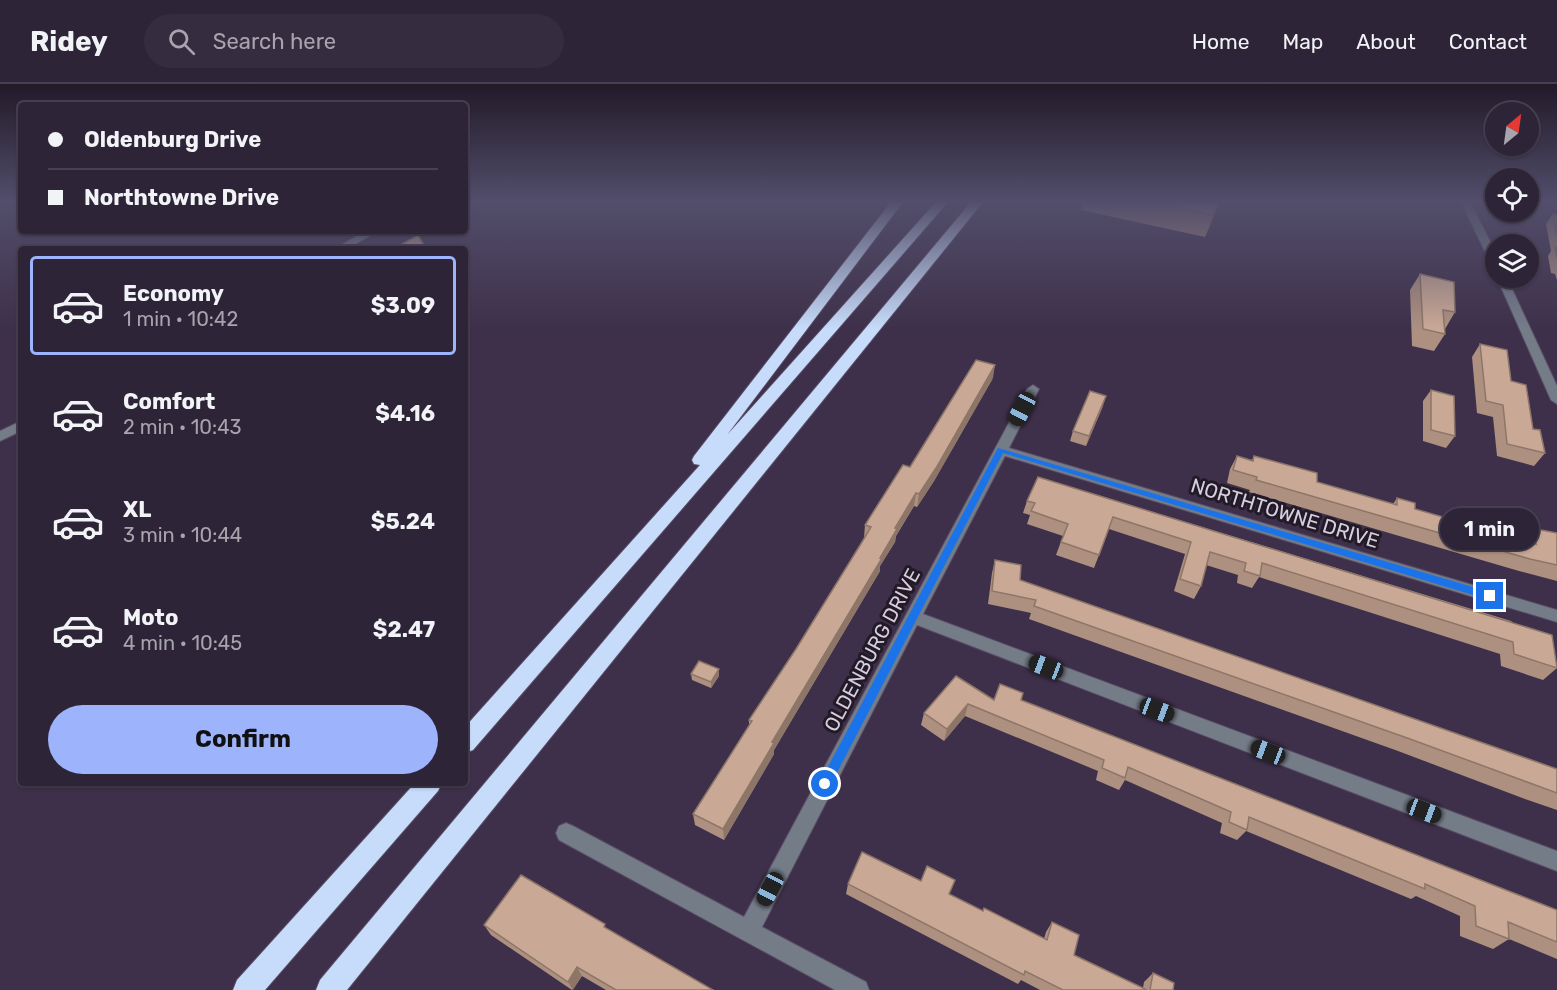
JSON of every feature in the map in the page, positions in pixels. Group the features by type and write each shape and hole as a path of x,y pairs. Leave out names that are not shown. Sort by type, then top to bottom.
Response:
{"highway":[{"path":"630,556 796,330 864,244"},
{"path":"468,740 905,244"},
{"path":"330,990 942,244"},
{"path":"247,990 427,786"}],"street":[{"path":"1507,288 1557,400"},
{"path":"1543,369 1557,373"},
{"name":"OLDENBURG DRIVE","path":"748,931 1033,389"},
{"path":"0,437 18,427"},
{"name":"NORTHTOWNE DRIVE","path":"1001,450 1557,616"},
{"path":"913,617 1557,861"},
{"path":"566,833 858,990"}],"building":[{"path":"423,244 424,246 398,246"},
{"path":"1420,274 1454,282 1455,312 1443,310 1445,334 1423,329"},
{"path":"1480,344 1507,350 1511,381 1526,385 1533,429 1540,430 1545,453 1507,444 1503,405 1486,401"},
{"path":"976,360 995,365 936,468 919,494 916,493 895,528 897,529 880,558 882,558 723,829 693,814 752,721 749,720 871,527 865,525 903,465 910,467"},
{"path":"1431,390 1454,396 1455,436 1431,430"},
{"path":"1090,391 1106,396 1089,436 1073,431"},
{"path":"1237,456 1253,461 1254,456 1317,473 1317,482 1397,505 1397,498 1415,503 1415,509 1536,544 1530,528 1557,533 1557,565 1256,480 1257,477 1233,470"},
{"path":"1038,477 1552,635 1557,668 1514,654 1513,642 1262,563 1260,576 1244,571 1246,563 1210,552 1201,586 1180,579 1191,542 1113,517 1099,555 1061,542 1068,524 1031,511 1035,503 1027,501"},
{"path":"995,560 1021,565 1020,580 1557,769 1557,793 1034,606 1036,600 992,591"},
{"path":"699,661 719,669 711,682 691,674"},
{"path":"956,676 994,700 1000,684 1023,693 1021,700 1557,910 1557,942 1508,922 1509,939 1476,926 1475,906 1425,884 1425,889 1249,817 1247,830 1229,822 1231,812 1128,767 1125,778 1102,768 1104,760 968,704 947,729 924,713"},
{"path":"862,852 921,881 927,866 955,880 949,894 983,911 984,908 1047,940 1052,922 1079,935 1074,955 1147,990 1063,990 1025,971 1024,975 848,884"},
{"path":"521,875 605,924 604,927 713,990 616,990 577,967 568,982 484,925"},
{"path":"1153,973 1174,983 1173,990 1150,990"}],"route":[{"path":"825,784 1001,450 1490,596"}]}
